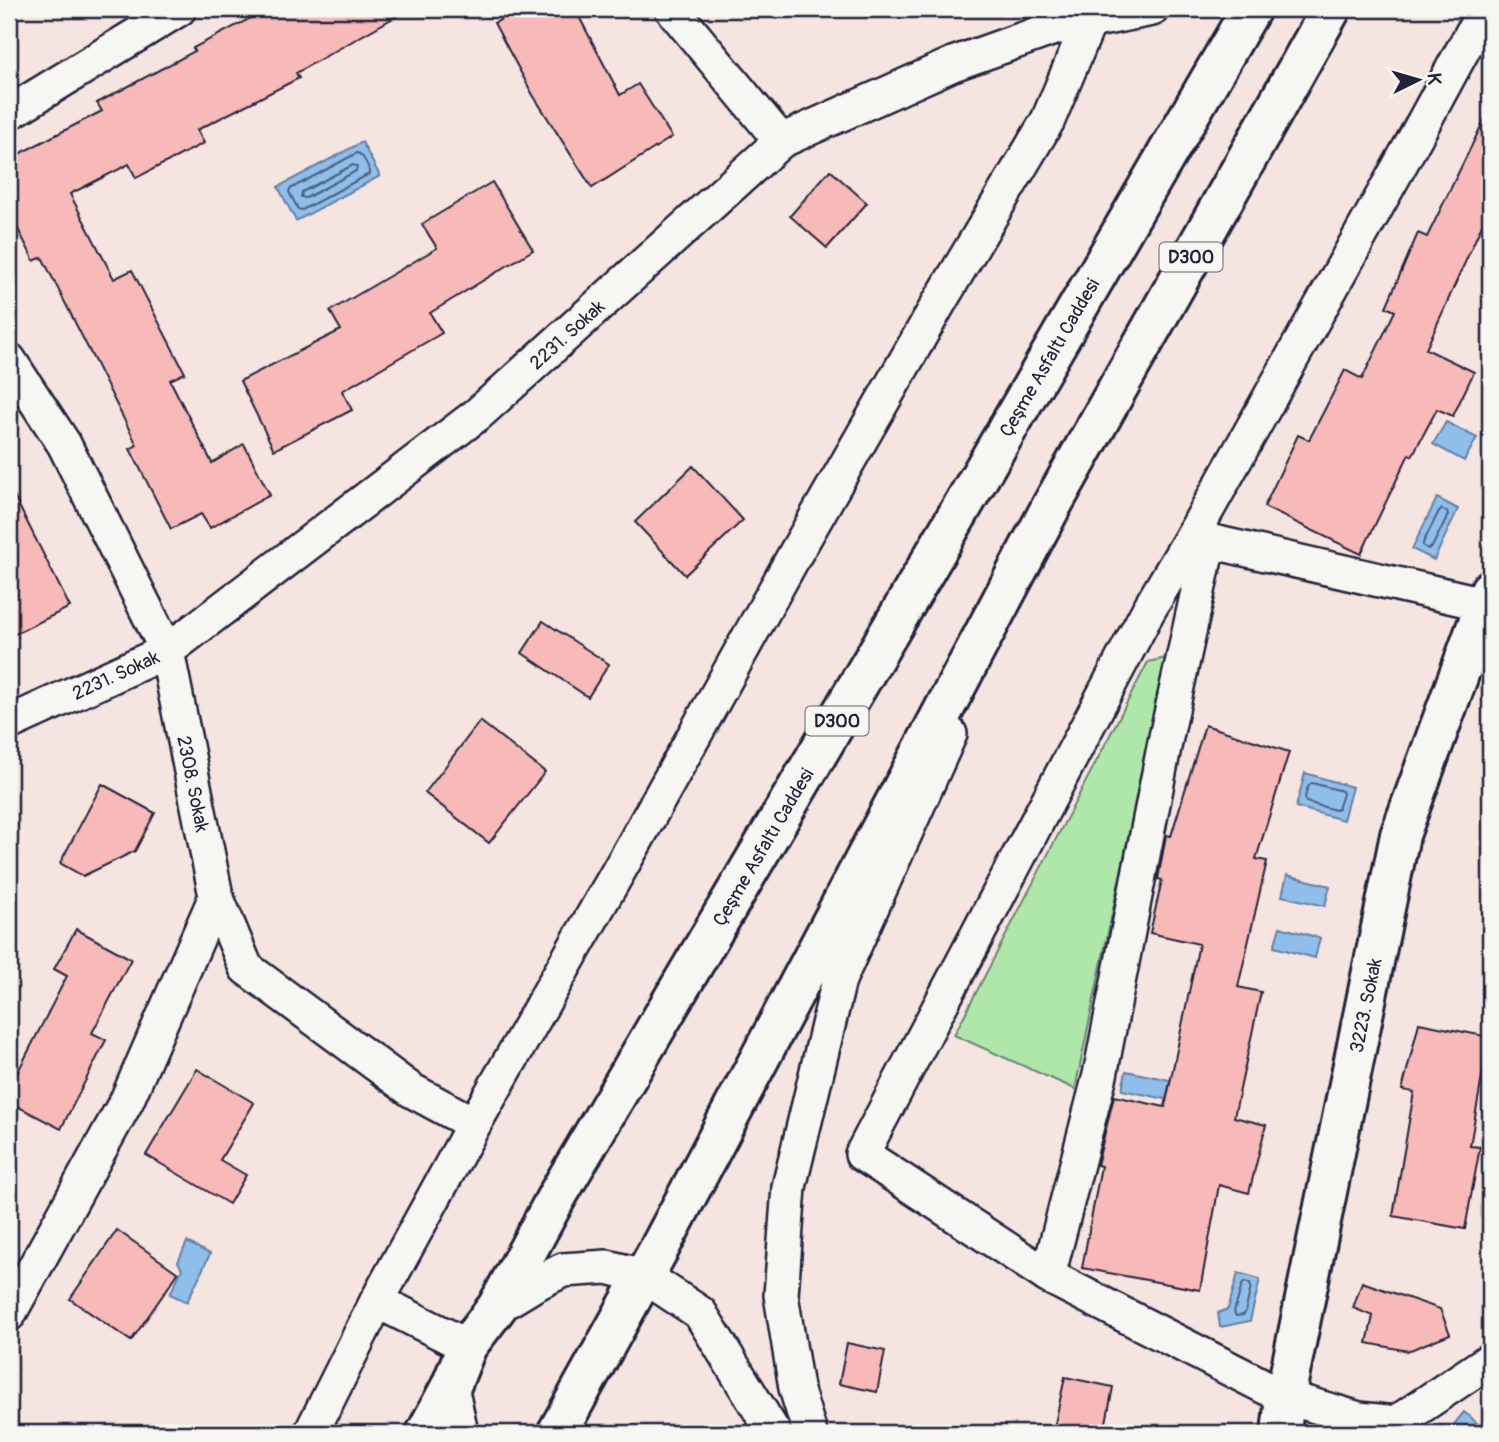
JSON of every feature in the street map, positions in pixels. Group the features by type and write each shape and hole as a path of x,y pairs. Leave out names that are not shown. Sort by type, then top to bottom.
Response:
{"main road":[{"name":"Çeşme Asfaltı Caddesi","path":"426,1433 451,1385 467,1346 497,1307 564,1184 897,620 1251,9"},
{"name":"D300","path":"557,1433 644,1276 1052,505 1331,9"},
{"name":"3223. Sokak","path":"1283,1415 1400,835 1487,597"}],"street":[{"path":"9,113 179,9"},
{"path":"672,9 781,141"},
{"name":"2231. Sokak","path":"9,723 167,651 478,414 781,141 953,64 1054,29 1152,9"},
{"path":"1485,9 1201,538 1148,611 862,1154 1048,1276 1283,1415 1359,1419 1396,1428 1490,1360"},
{"path":"311,1433 377,1301 474,1124 940,301 1048,120 1090,20"},
{"name":"2308. Sokak","path":"9,360 64,444 167,651 216,895 246,968 411,1090 474,1124"},
{"path":"810,1433 796,1388 781,1295 789,1187 839,980 1052,505"},
{"path":"1201,538 1487,597"},
{"path":"1048,1276 1100,1075 1166,737 1201,538"},
{"path":"9,1314 127,1100 216,895"},
{"path":"497,1307 563,1270 607,1267 644,1276 699,1313 774,1433"},
{"path":"377,1301 467,1346"},
{"path":"451,1385 461,1433"}],"green space":[{"path":"1166,658 1075,1089 954,1035 1148,662"}],"water":[{"path":"362,142 380,176 296,221 278,187"},
{"path":"1446,422 1477,438 1464,461 1433,444"},
{"path":"1437,498 1458,509 1434,560 1412,549"},
{"path":"1305,773 1352,787 1343,820 1296,807"},
{"path":"1287,875 1330,886 1325,906 1282,896"},
{"path":"1280,927 1320,938 1315,958 1274,947"},
{"path":"1126,1071 1170,1080 1166,1099 1122,1090"},
{"path":"187,1242 210,1254 187,1302 170,1294 182,1269 178,1262"},
{"path":"1238,1273 1260,1279 1250,1321 1220,1327 1218,1313 1228,1309"},
{"path":"1464,1412 1483,1428 1478,1433 1447,1433"}],"building":[{"path":"268,9 409,9 296,73 299,78 197,130 204,143 136,178 129,164 70,194 114,279 132,270 185,373 170,380 212,463 244,444 270,495 210,528 201,514 171,529 130,449 137,445 42,257 34,261 9,211 9,159 102,111 97,103"},
{"path":"521,9 575,9 620,95 638,84 672,137 592,188 533,95 494,23"},
{"path":"1490,108 1490,207 1426,349 1474,372 1453,416 1437,409 1412,456 1409,454 1361,554 1264,507 1298,435 1309,440 1345,370 1362,379 1395,311 1386,307 1418,233 1427,237"},
{"path":"830,170 867,203 827,248 790,216"},
{"path":"492,182 533,250 430,313 442,333 342,391 352,410 274,450 240,381 341,330 330,311 437,248 422,224"},
{"path":"693,466 743,520 685,575 635,522"},
{"path":"9,486 70,607 9,637"},
{"path":"543,621 609,664 588,697 522,653"},
{"path":"480,721 545,772 489,843 425,793"},
{"path":"1205,725 1289,752 1256,859 1267,861 1238,987 1261,992 1234,1117 1266,1125 1249,1193 1219,1185 1200,1290 1082,1268 1101,1166 1097,1165 1114,1096 1165,1107 1199,944 1150,933 1162,880 1158,879 1166,835 1171,836"},
{"path":"102,784 155,813 135,851 83,876 60,863"},
{"path":"76,929 131,959 92,1033 106,1040 61,1129 9,1102 9,1089 67,976 54,969"},
{"path":"1419,1023 1489,1037 1470,1146 1480,1147 1465,1229 1393,1216 1414,1092 1402,1090"},
{"path":"197,1069 254,1103 220,1160 246,1175 229,1204 146,1155"},
{"path":"117,1230 178,1273 131,1341 70,1299"},
{"path":"1362,1282 1440,1309 1450,1334 1408,1351 1367,1343 1373,1316 1353,1308"},
{"path":"847,1343 885,1351 877,1392 839,1384"},
{"path":"1065,1377 1113,1387 1104,1433 1053,1433"}]}
